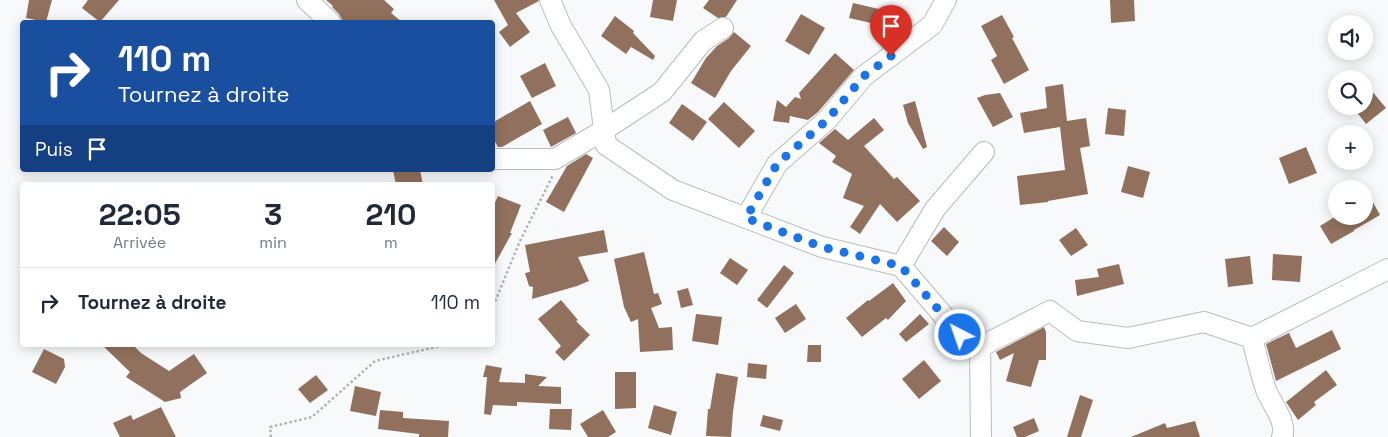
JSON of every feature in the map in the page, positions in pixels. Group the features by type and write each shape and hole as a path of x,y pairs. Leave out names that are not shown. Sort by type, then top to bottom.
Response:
{"street":[{"path":"307,0 328,20"},
{"path":"550,0 561,26 599,90 606,145 672,190 822,247 901,266 960,335 980,347"},
{"path":"746,218 777,164 827,120 864,76 932,25 946,0"},
{"path":"495,159 554,159 604,130 662,92 703,41 723,28"},
{"path":"901,266 935,209 984,152"},
{"path":"980,347 1050,311 1077,331 1128,338 1204,322 1252,338 1388,269"},
{"path":"1252,338 1265,389 1281,420 1282,437"},
{"path":"980,347 981,437"}],"path":[{"path":"495,302 519,243 564,153"},
{"path":"271,437 270,427 312,416 375,361 436,347"}],"building":[{"path":"29,0 52,0 47,20 26,18"},
{"path":"88,0 119,0 102,20 97,20 82,8"},
{"path":"326,0 384,0 394,9 391,13 400,20 342,20 333,6"},
{"path":"494,0 539,1 516,13 530,32 510,47 499,32 508,25"},
{"path":"653,0 677,0 673,21 650,17"},
{"path":"709,0 737,0 726,17 718,18 703,8"},
{"path":"1110,0 1134,0 1135,21 1111,23"},
{"path":"853,3 883,10 880,25 849,18"},
{"path":"801,14 825,28 809,55 785,41"},
{"path":"1002,15 1029,70 1004,84 991,60 997,56 981,26"},
{"path":"615,16 634,31 633,33 655,56 653,60 631,47 626,54 601,36"},
{"path":"734,32 751,46 731,71 715,98 691,83 706,58"},
{"path":"835,53 854,70 818,112 808,120 790,116 789,123 773,121 777,100 786,107 795,97 801,99 799,93"},
{"path":"545,63 556,86 532,98 520,76"},
{"path":"1063,84 1067,121 1086,118 1090,146 1080,148 1088,194 1048,202 1020,205 1017,176 1065,170 1060,127 1024,133 1020,113 1047,108 1045,87"},
{"path":"1373,92 1386,108 1366,124 1359,115 1373,115"},
{"path":"1000,93 1013,117 993,127 977,98"},
{"path":"530,101 542,124 502,147 498,147 495,142 495,121"},
{"path":"915,101 927,147 923,149 908,123 903,105"},
{"path":"724,102 755,131 739,148 708,119"},
{"path":"682,104 707,122 693,141 669,123"},
{"path":"1108,108 1126,110 1124,136 1105,134"},
{"path":"568,117 576,133 551,147 543,130"},
{"path":"874,118 884,130 864,146 894,179 897,177 920,201 897,222 880,204 860,234 850,227 864,206 843,198 852,174 832,162 836,156 819,143 835,129 848,140"},
{"path":"1306,147 1317,173 1289,184 1279,158"},
{"path":"586,154 593,158 564,212 546,202 567,166"},
{"path":"1128,166 1150,172 1143,198 1121,192"},
{"path":"393,172 420,172 422,182 395,182"},
{"path":"498,196 521,205 510,233 512,233 495,264 495,202"},
{"path":"1373,202 1380,215 1373,219"},
{"path":"1328,221 1328,225 1363,225 1331,244 1320,226"},
{"path":"944,227 959,242 947,256 931,241"},
{"path":"1076,228 1088,245 1071,256 1059,240"},
{"path":"604,230 608,252 578,257 589,281 532,299 533,287 529,286 525,273 530,272 525,245"},
{"path":"644,252 654,294 658,293 662,304 651,308 659,328 672,327 673,350 640,352 638,319 631,322 624,307 614,259"},
{"path":"1273,254 1302,256 1300,282 1272,280"},
{"path":"1250,256 1253,284 1228,287 1225,259"},
{"path":"730,258 748,270 737,285 720,273"},
{"path":"1119,264 1124,284 1077,296 1075,280 1099,277 1097,269"},
{"path":"784,265 794,273 767,308 757,300"},
{"path":"893,283 906,301 888,320 886,318 862,337 846,318"},
{"path":"688,288 693,305 681,308 677,291"},
{"path":"561,300 578,320 576,321 590,335 564,361 555,352 561,346 538,319"},
{"path":"796,304 806,319 785,333 775,318"},
{"path":"696,314 722,317 718,345 692,341"},
{"path":"920,314 929,324 906,342 899,334"},
{"path":"1044,327 1046,332 1046,360 1039,360 1031,387 1006,381 1014,353 1000,360 996,352"},
{"path":"1332,330 1341,349 1276,381 1266,344 1289,333 1296,348"},
{"path":"808,345 821,345 821,362 807,362"},
{"path":"104,347 135,347 169,371 194,354 207,373 180,392 181,398 165,402 126,377 130,372"},
{"path":"44,349 64,359 65,367 56,384 32,372"},
{"path":"924,360 941,381 919,399 902,379"},
{"path":"748,363 767,365 766,379 747,377"},
{"path":"486,365 502,368 499,382 525,383 525,374 547,377 538,386 561,387 561,404 517,402 517,406 493,405 491,415 484,414 487,377 483,377"},
{"path":"1326,370 1337,385 1314,402 1316,405 1298,420 1286,402"},
{"path":"615,372 636,372 636,408 615,409"},
{"path":"716,373 738,377 731,437 706,436 708,409 710,409"},
{"path":"316,375 328,390 310,403 298,389"},
{"path":"355,386 381,392 376,416 350,411"},
{"path":"1080,395 1093,400 1081,437 1067,437"},
{"path":"654,405 677,412 671,435 648,428"},
{"path":"161,407 176,437 120,437 113,423 131,415 133,420"},
{"path":"550,409 572,409 571,430 549,429"},
{"path":"380,410 403,412 403,418 449,421 448,437 419,437 419,434 378,429"},
{"path":"603,410 616,432 608,437 588,437 580,424"},
{"path":"763,415 783,420 780,431 760,426"},
{"path":"1034,418 1039,431 1025,437 1017,437 1013,427"},
{"path":"1195,421 1200,437 1131,437 1165,423 1167,428"}],"route":[{"path":"891,56 864,76 827,120 777,164 746,218 822,247 901,266 960,335"}]}
